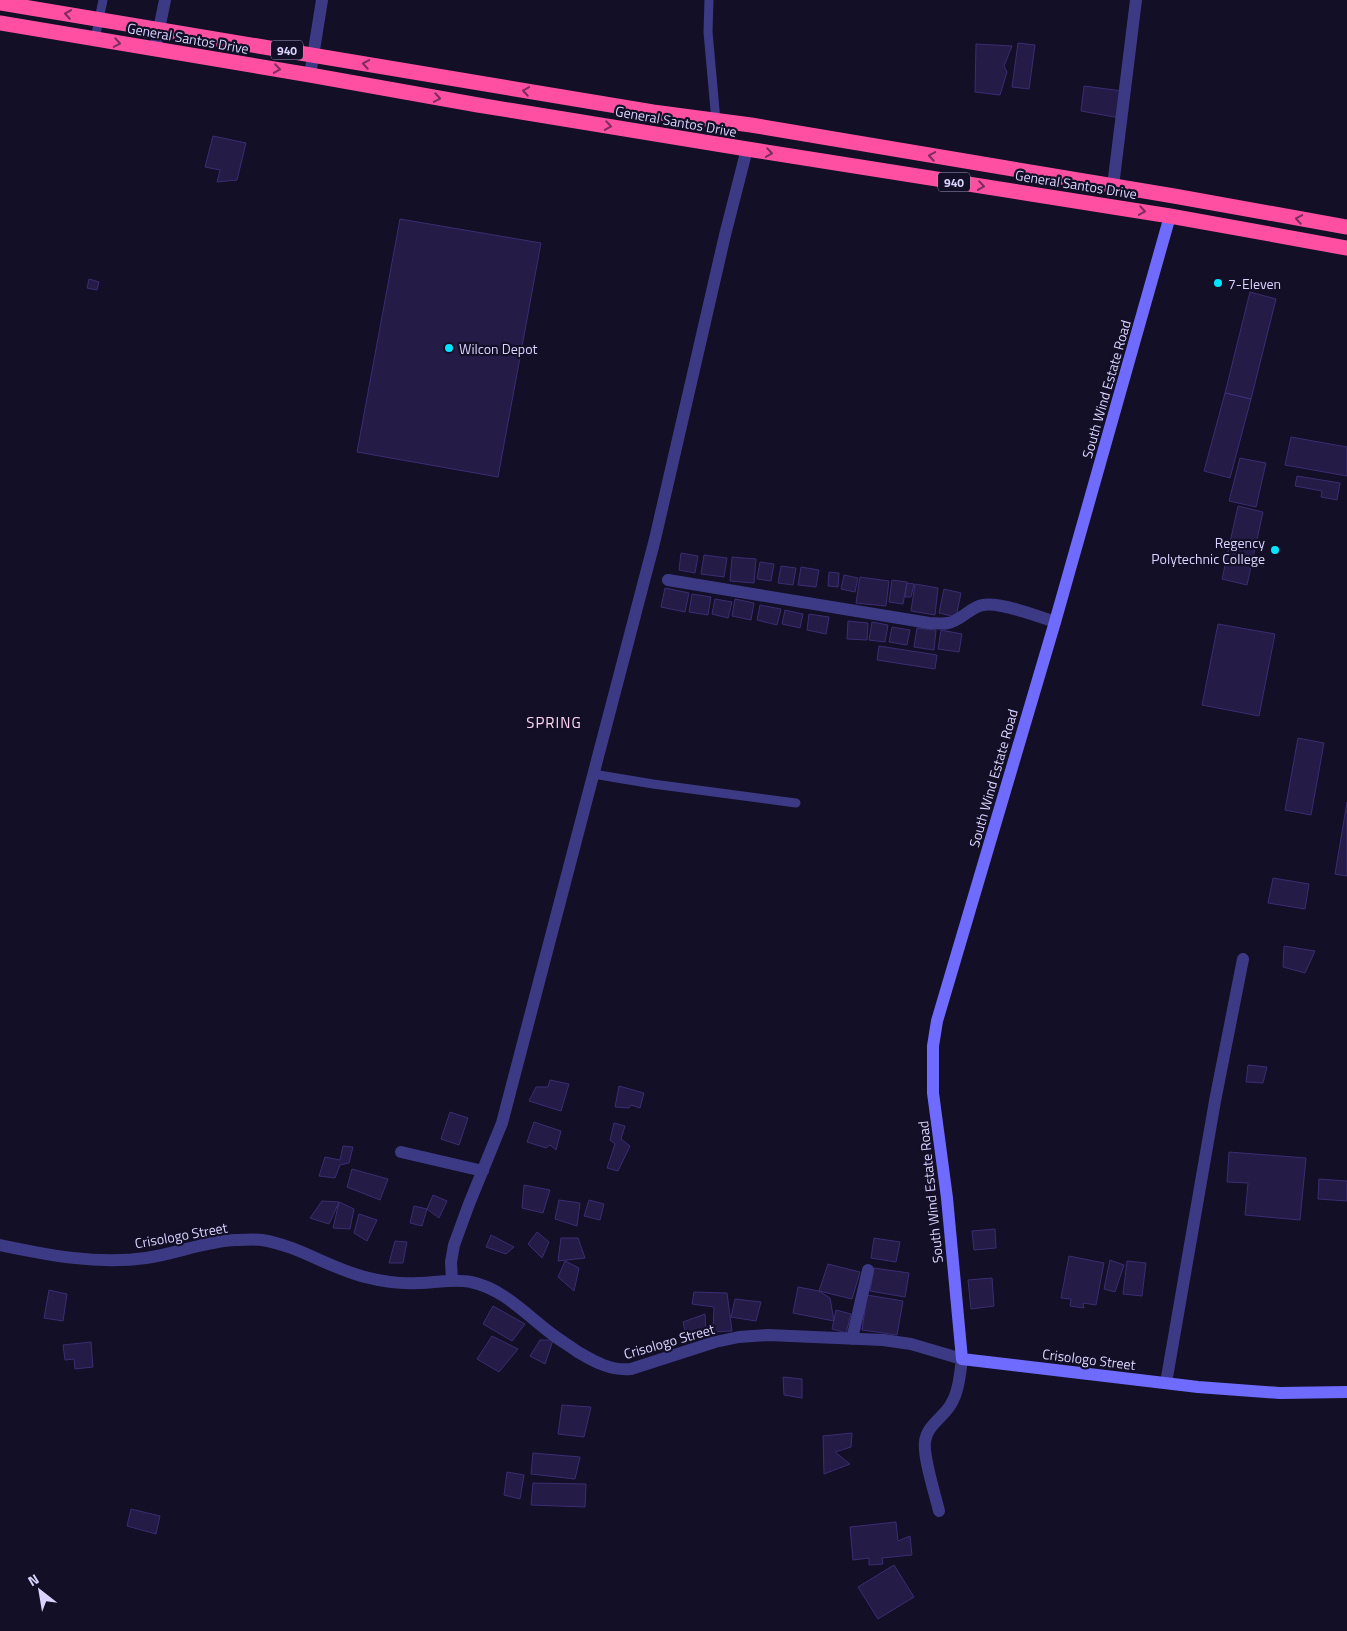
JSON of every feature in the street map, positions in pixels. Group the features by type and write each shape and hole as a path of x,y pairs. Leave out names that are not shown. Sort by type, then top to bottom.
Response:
{"highway":[{"name":"General Santos Drive","path":"0,3 716,121 751,125 1347,227"},
{"name":"General Santos Drive","path":"0,23 478,105 1170,216 1347,248"}],"street":[{"path":"156,49 165,0"},
{"path":"310,75 322,0"},
{"path":"1113,186 1136,0"},
{"path":"452,1281 451,1262 454,1244 468,1204 502,1123 655,539 725,234 747,149"},
{"name":"South Wind Estate Road","path":"962,1358 948,1198 933,1093 933,1046 937,1022 1055,622 1170,216"},
{"path":"668,580 929,622 949,623 972,609 983,605 999,606 1055,622"},
{"path":"1166,1383 1215,1101 1243,959"},
{"path":"402,1152 483,1171"},
{"name":"Crisologo Street","path":"0,1246 46,1255 99,1261 147,1258 191,1247 233,1240 262,1240 287,1247 369,1278 418,1284 452,1281 469,1282 493,1290 505,1297 556,1337 591,1360 606,1367 621,1370 631,1369 714,1342 739,1337 768,1335 883,1340 911,1344 962,1358 1198,1387 1280,1393 1347,1392"},
{"path":"852,1339 868,1270"},
{"path":"939,1511 925,1441 931,1428 944,1414 955,1395 962,1358"}],"lane":[{"path":"95,39 103,0"},
{"path":"709,0 708,32 716,121"},
{"path":"593,774 653,784 796,802"}],"building":[{"path":"1018,43 1035,45 1029,89 1012,87"},
{"path":"976,44 1012,46 1004,66 1007,72 1000,95 975,92"},
{"path":"1084,86 1123,91 1120,118 1081,111"},
{"path":"213,136 246,143 237,180 217,182 220,170 205,167"},
{"name":"Wilcon Depot","path":"400,219 541,243 498,477 357,452"},
{"path":"89,279 99,282 97,290 87,288"},
{"path":"1250,292 1276,299 1251,399 1225,393"},
{"path":"1225,393 1251,399 1230,478 1204,471"},
{"path":"1291,437 1347,447 1347,476 1285,465"},
{"path":"1240,458 1266,463 1256,507 1229,501"},
{"path":"1297,476 1340,483 1337,500 1321,497 1322,491 1295,486"},
{"path":"1238,506 1263,512 1247,585 1222,579"},
{"path":"681,553 698,556 695,573 679,570"},
{"path":"704,555 727,558 724,577 701,574"},
{"path":"732,557 756,559 754,583 730,581"},
{"path":"760,562 774,564 771,581 757,579"},
{"path":"781,566 796,568 793,585 778,583"},
{"path":"801,567 819,570 816,587 798,585"},
{"path":"829,572 839,573 838,587 828,586"},
{"path":"844,575 858,578 855,592 841,589"},
{"path":"860,577 889,581 886,606 856,603"},
{"path":"892,580 907,582 903,604 889,602"},
{"path":"907,583 914,584 911,597 905,597"},
{"path":"915,584 938,588 935,615 911,611"},
{"path":"665,588 689,593 685,612 661,607"},
{"path":"944,589 961,593 956,617 939,613"},
{"path":"692,594 711,597 708,615 689,612"},
{"path":"715,599 732,602 728,618 712,614"},
{"path":"735,599 754,603 751,620 732,616"},
{"path":"760,605 781,609 777,625 757,620"},
{"path":"785,610 803,614 800,628 782,624"},
{"path":"809,614 829,617 826,634 807,630"},
{"path":"848,621 868,623 867,640 847,639"},
{"path":"872,622 888,625 885,642 869,640"},
{"path":"1218,624 1275,634 1259,716 1202,705"},
{"path":"892,627 910,630 907,645 889,642"},
{"path":"917,628 936,630 934,650 914,647"},
{"path":"941,630 962,634 959,652 938,649"},
{"path":"879,646 937,655 935,669 877,660"},
{"path":"1298,738 1324,743 1311,815 1285,810"},
{"path":"1347,802 1347,876 1335,874"},
{"path":"1273,878 1309,884 1305,909 1268,903"},
{"path":"1284,946 1315,951 1305,973 1283,967"},
{"path":"1248,1065 1267,1067 1263,1083 1246,1082"},
{"path":"550,1080 569,1084 561,1111 529,1101 536,1087 548,1087"},
{"path":"619,1086 644,1093 640,1108 631,1105 629,1108 615,1107"},
{"path":"450,1112 468,1118 459,1145 441,1139"},
{"path":"534,1122 561,1131 556,1150 550,1145 546,1148 527,1142"},
{"path":"614,1123 625,1126 621,1139 630,1146 618,1171 607,1168 615,1144 610,1140"},
{"path":"343,1146 353,1147 349,1163 340,1165 335,1178 319,1176 325,1157 340,1160"},
{"path":"1229,1152 1306,1158 1300,1220 1245,1215 1248,1183 1227,1182"},
{"path":"352,1169 388,1179 380,1200 347,1187"},
{"path":"1319,1179 1347,1181 1347,1201 1318,1199"},
{"path":"524,1185 550,1190 543,1213 522,1208"},
{"path":"433,1195 447,1201 439,1218 427,1209"},
{"path":"559,1200 580,1203 577,1226 555,1219"},
{"path":"589,1200 604,1204 600,1220 584,1216"},
{"path":"322,1201 339,1202 329,1224 310,1218"},
{"path":"339,1202 354,1209 350,1229 333,1228"},
{"path":"414,1206 427,1209 422,1226 410,1223"},
{"path":"359,1214 377,1220 367,1241 354,1233"},
{"path":"995,1229 996,1248 974,1250 972,1231"},
{"path":"537,1232 549,1242 542,1258 528,1244"},
{"path":"491,1235 514,1247 506,1254 486,1247"},
{"path":"561,1238 578,1238 585,1258 558,1261"},
{"path":"874,1238 900,1242 896,1262 871,1258"},
{"path":"395,1241 407,1242 403,1263 389,1263"},
{"path":"1069,1256 1104,1263 1096,1305 1083,1303 1084,1308 1070,1306 1071,1299 1061,1298"},
{"path":"1110,1260 1124,1265 1115,1292 1104,1289"},
{"path":"565,1261 579,1268 574,1291 558,1277"},
{"path":"1127,1261 1146,1263 1142,1296 1123,1294"},
{"path":"828,1264 860,1272 852,1299 819,1291"},
{"path":"874,1268 909,1273 905,1297 870,1291"},
{"path":"992,1278 994,1306 971,1309 968,1280"},
{"path":"798,1287 819,1291 830,1298 834,1321 793,1313"},
{"path":"49,1290 67,1294 63,1321 44,1318"},
{"path":"694,1292 727,1293 732,1331 713,1332 714,1307 692,1304"},
{"path":"867,1295 903,1301 897,1335 862,1330"},
{"path":"735,1299 761,1302 756,1321 731,1317"},
{"path":"493,1306 525,1324 512,1341 483,1324"},
{"path":"836,1310 851,1314 846,1333 832,1329"},
{"path":"705,1314 706,1333 687,1340 683,1322"},
{"path":"492,1336 518,1349 499,1372 477,1359"},
{"path":"540,1340 553,1340 545,1364 530,1356"},
{"path":"91,1342 93,1367 75,1369 74,1359 65,1360 63,1345"},
{"path":"783,1377 802,1379 802,1398 784,1395"},
{"path":"562,1405 591,1407 584,1437 558,1434"},
{"path":"852,1433 851,1447 835,1452 850,1464 824,1474 823,1436"},
{"path":"533,1453 580,1457 575,1479 531,1474"},
{"path":"507,1472 524,1475 520,1499 504,1495"},
{"path":"533,1483 586,1484 585,1507 531,1505"},
{"path":"131,1509 160,1516 156,1534 127,1526"},
{"path":"896,1522 898,1541 910,1536 912,1555 882,1558 883,1564 869,1565 869,1558 853,1560 850,1527"},
{"path":"894,1565 914,1597 878,1619 858,1587"}],"place":[{"name":"7-Eleven","path":"1218,283"},
{"name":"Wilcon Depot","path":"449,348"},
{"name":"Regency Polytechnic College","path":"1275,550"}],"district":[{"name":"SPRING","path":"554,722"}]}
